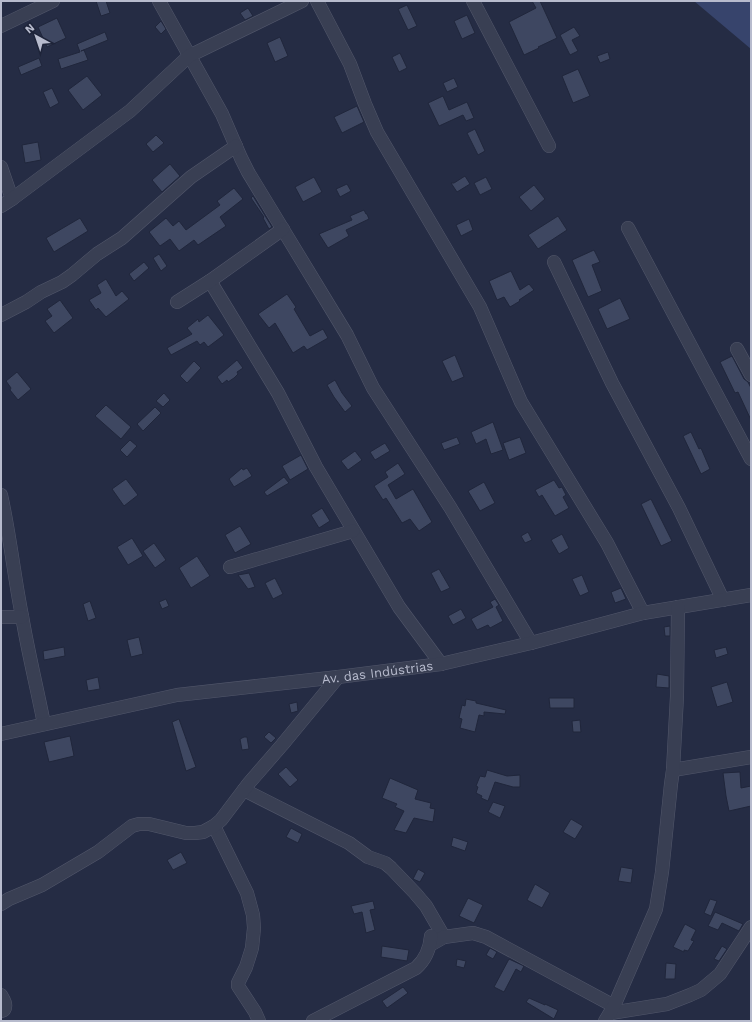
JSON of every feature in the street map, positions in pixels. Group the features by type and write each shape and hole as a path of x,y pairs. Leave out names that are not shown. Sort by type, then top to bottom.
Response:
{"street":[{"path":"1,26 53,1"},
{"path":"159,1 222,114 248,172 347,334 373,388 450,507 531,643"},
{"path":"1,167 6,203 130,111 190,56 302,1"},
{"path":"317,1 350,64 377,132 480,307 521,402 607,543 643,613"},
{"path":"473,1 549,146"},
{"path":"1,315 72,275 97,254 122,238 191,177 236,146"},
{"path":"628,228 751,459"},
{"path":"177,302 210,281 283,229"},
{"path":"554,262 612,383 679,508 723,600"},
{"path":"210,281 278,393 316,467 399,607 441,664"},
{"path":"737,349 751,376"},
{"path":"1,495 22,617 44,724"},
{"path":"230,567 354,531"},
{"name":"Av. das Indústrias","path":"1,734 176,695 441,664 531,643 643,613 751,595"},
{"path":"610,1013 656,909 662,872 670,784 673,770 677,696 678,607"},
{"path":"1,617 22,617"},
{"path":"1,904 48,882 98,852 132,826 149,824 186,833 195,833 203,832 214,826 221,820 249,783 338,677"},
{"path":"673,770 751,757"},
{"path":"244,790 349,843 368,857 385,863 416,893 426,906 444,937"},
{"path":"214,826 247,893 253,914 254,928 252,948 238,986 255,1012 259,1021"},
{"path":"313,1021 416,968 421,964 430,945 433,920"},
{"path":"430,945 444,937 473,933 486,937 610,1013 667,1004 701,990 720,974 751,927"},
{"path":"1,996 5,1007 4,1010 1,1011"}],"water":[{"path":"694,1 751,1 751,49"}],"building":[{"path":"96,1 106,1 110,13 101,16"},
{"path":"532,1 540,1 557,38 524,55 509,22 536,8"},
{"path":"407,5 417,26 408,30 398,9"},
{"path":"248,8 253,16 245,20 240,13"},
{"path":"467,15 475,33 462,39 454,21"},
{"path":"57,18 66,38 47,47 38,27"},
{"path":"161,21 166,29 161,34 155,27"},
{"path":"574,27 580,36 572,40 578,51 570,55 560,35"},
{"path":"105,32 108,40 81,51 84,50 88,60 61,69 58,59 80,52 77,44"},
{"path":"280,37 288,56 275,62 267,43"},
{"path":"608,52 610,59 600,63 597,56"},
{"path":"400,53 407,68 399,72 392,57"},
{"path":"39,58 42,66 21,75 18,67"},
{"path":"578,69 590,96 573,103 562,76"},
{"path":"87,76 102,95 83,110 68,90"},
{"path":"454,78 458,87 447,92 443,83"},
{"path":"52,88 59,103 50,108 43,92"},
{"path":"443,96 449,110 467,102 474,118 466,121 463,115 439,126 428,103"},
{"path":"357,106 364,122 342,133 334,117"},
{"path":"475,129 485,151 478,155 467,133"},
{"path":"156,135 164,143 153,152 146,144"},
{"path":"38,142 41,160 25,163 22,145"},
{"path":"170,164 180,176 162,192 152,180"},
{"path":"465,176 470,184 457,192 451,183 454,183"},
{"path":"314,177 322,192 303,202 295,187"},
{"path":"486,177 492,189 480,195 474,183"},
{"path":"347,184 351,191 340,197 336,189"},
{"path":"534,185 545,199 531,211 519,197"},
{"path":"234,188 243,199 220,217 226,226 198,245 194,240 179,251 170,239 160,246 149,232 166,218 173,226 179,221 186,230 220,205 217,201"},
{"path":"253,196 272,227 269,229 263,218 264,217 251,198"},
{"path":"364,210 369,219 346,230 349,236 328,248 319,234 352,220 350,216"},
{"path":"558,216 567,230 538,249 528,235"},
{"path":"80,218 88,231 54,252 46,238"},
{"path":"469,219 473,230 461,236 456,225"},
{"path":"594,250 600,262 592,265 602,291 588,297 572,260"},
{"path":"159,254 167,266 161,271 153,258"},
{"path":"144,262 149,268 134,281 129,274"},
{"path":"511,271 520,290 529,284 534,290 510,307 504,297 497,300 489,281"},
{"path":"106,279 116,296 122,291 129,299 106,317 98,308 96,310 89,300 101,293 97,285"},
{"path":"287,294 296,307 294,309 310,336 323,329 328,338 307,350 304,346 293,353 275,323 269,328 258,314"},
{"path":"620,298 630,319 607,329 598,309"},
{"path":"60,300 73,318 54,333 45,321 52,316 47,309"},
{"path":"208,315 224,335 208,347 204,342 200,345 197,341 171,355 167,348 192,334 187,328 198,319 199,322"},
{"path":"455,355 464,377 452,382 442,361"},
{"path":"732,356 744,379 748,382 751,388 751,420 738,392 735,393 720,362"},
{"path":"237,360 243,368 237,372 238,374 234,378 228,382 227,380 222,384 217,377"},
{"path":"194,361 201,368 187,383 180,376"},
{"path":"17,372 31,389 18,400 10,390 11,388 6,381"},
{"path":"335,380 342,393 352,406 345,412 327,385"},
{"path":"164,393 170,400 163,407 156,401"},
{"path":"106,405 131,427 121,439 95,416"},
{"path":"155,407 161,413 143,431 137,424"},
{"path":"493,422 503,450 491,454 486,439 476,444 471,432"},
{"path":"691,432 699,449 701,448 710,469 701,474 683,436"},
{"path":"457,437 460,444 444,450 441,443"},
{"path":"520,437 526,453 509,460 503,443"},
{"path":"130,440 137,446 127,457 120,450"},
{"path":"385,443 390,451 375,460 370,452"},
{"path":"355,451 362,460 348,470 341,461"},
{"path":"301,455 308,469 290,480 282,466"},
{"path":"398,463 405,474 388,485 396,499 413,489 432,522 419,531 410,519 402,523 386,498 383,500 374,486 388,477 385,472"},
{"path":"242,468 243,470 247,468 252,476 234,487 229,479"},
{"path":"284,477 289,483 267,496 264,492"},
{"path":"126,479 138,495 124,506 112,489"},
{"path":"554,480 559,488 562,487 566,495 563,497 569,508 555,516 542,495 539,497 535,490"},
{"path":"484,482 495,503 480,511 468,491"},
{"path":"651,499 672,541 661,546 641,504"},
{"path":"322,508 330,521 319,528 311,515"},
{"path":"240,526 251,544 235,553 225,535"},
{"path":"528,532 532,540 525,543 521,536"},
{"path":"562,534 569,548 559,554 551,540"},
{"path":"132,538 143,556 128,565 117,547"},
{"path":"154,543 166,560 155,568 143,551"},
{"path":"197,556 210,576 191,588 179,568"},
{"path":"439,569 450,588 441,592 431,573"},
{"path":"249,573 255,587 248,589 238,575"},
{"path":"582,575 589,592 580,596 572,579"},
{"path":"275,578 283,594 273,599 265,583"},
{"path":"621,588 626,599 615,603 611,592"},
{"path":"166,599 169,606 162,609 159,602"},
{"path":"495,599 499,605 496,607 503,621 490,628 488,625 477,630 471,619 493,607 490,602"},
{"path":"90,601 96,618 88,621 83,604"},
{"path":"461,609 466,618 453,625 448,616"},
{"path":"670,626 670,636 665,636 664,627"},
{"path":"139,637 143,654 131,657 127,640"},
{"path":"64,647 65,656 44,660 43,651"},
{"path":"726,647 728,654 716,658 714,650"},
{"path":"657,674 669,676 669,688 656,687"},
{"path":"98,677 100,689 88,691 86,680"},
{"path":"727,682 733,702 717,707 711,687"},
{"path":"549,698 574,698 574,708 550,708"},
{"path":"466,699 476,701 476,703 506,710 505,714 484,712 484,716 479,715 475,732 460,728 462,719 459,718 462,705 465,706"},
{"path":"297,702 298,711 291,713 289,704"},
{"path":"179,719 196,767 186,771 172,722"},
{"path":"580,720 581,732 573,732 572,721"},
{"path":"269,732 276,738 271,743 264,737"},
{"path":"70,736 74,756 49,762 44,742"},
{"path":"247,737 249,749 242,750 240,739"},
{"path":"286,767 298,780 290,787 278,774"},
{"path":"487,770 507,776 520,775 520,787 513,787 495,782 488,801 481,798 482,796 476,793 478,787 476,786 480,776 485,777"},
{"path":"740,772 741,788 751,786 751,806 729,811 723,773"},
{"path":"390,778 418,790 415,799 431,803 430,808 435,809 433,822 414,818 406,833 394,830 404,811 395,807 397,804 382,798"},
{"path":"493,802 505,806 500,818 488,812"},
{"path":"571,819 583,826 575,839 563,832"},
{"path":"291,828 302,834 298,843 286,837"},
{"path":"453,837 468,842 465,851 451,846"},
{"path":"181,852 187,863 173,870 167,860"},
{"path":"621,867 633,869 631,883 618,881"},
{"path":"418,869 425,873 420,882 413,879"},
{"path":"535,884 550,893 542,908 527,900"},
{"path":"468,898 483,905 474,923 459,916"},
{"path":"710,899 717,901 711,916 704,913"},
{"path":"373,901 375,909 370,910 375,930 366,933 362,912 354,914 351,906"},
{"path":"715,912 743,924 739,931 722,923 718,930 708,926"},
{"path":"685,924 696,930 691,940 694,941 688,951 684,950 684,952 673,947"},
{"path":"382,946 409,950 407,961 381,957"},
{"path":"722,946 727,949 719,961 714,959"},
{"path":"490,948 497,952 493,959 486,955"},
{"path":"457,959 466,961 464,968 456,966"},
{"path":"509,959 524,966 521,972 516,969 504,992 494,987"},
{"path":"666,963 676,964 675,979 665,979"},
{"path":"403,987 408,993 387,1008 382,1001"},
{"path":"529,998 558,1010 554,1019 526,1002"}]}
